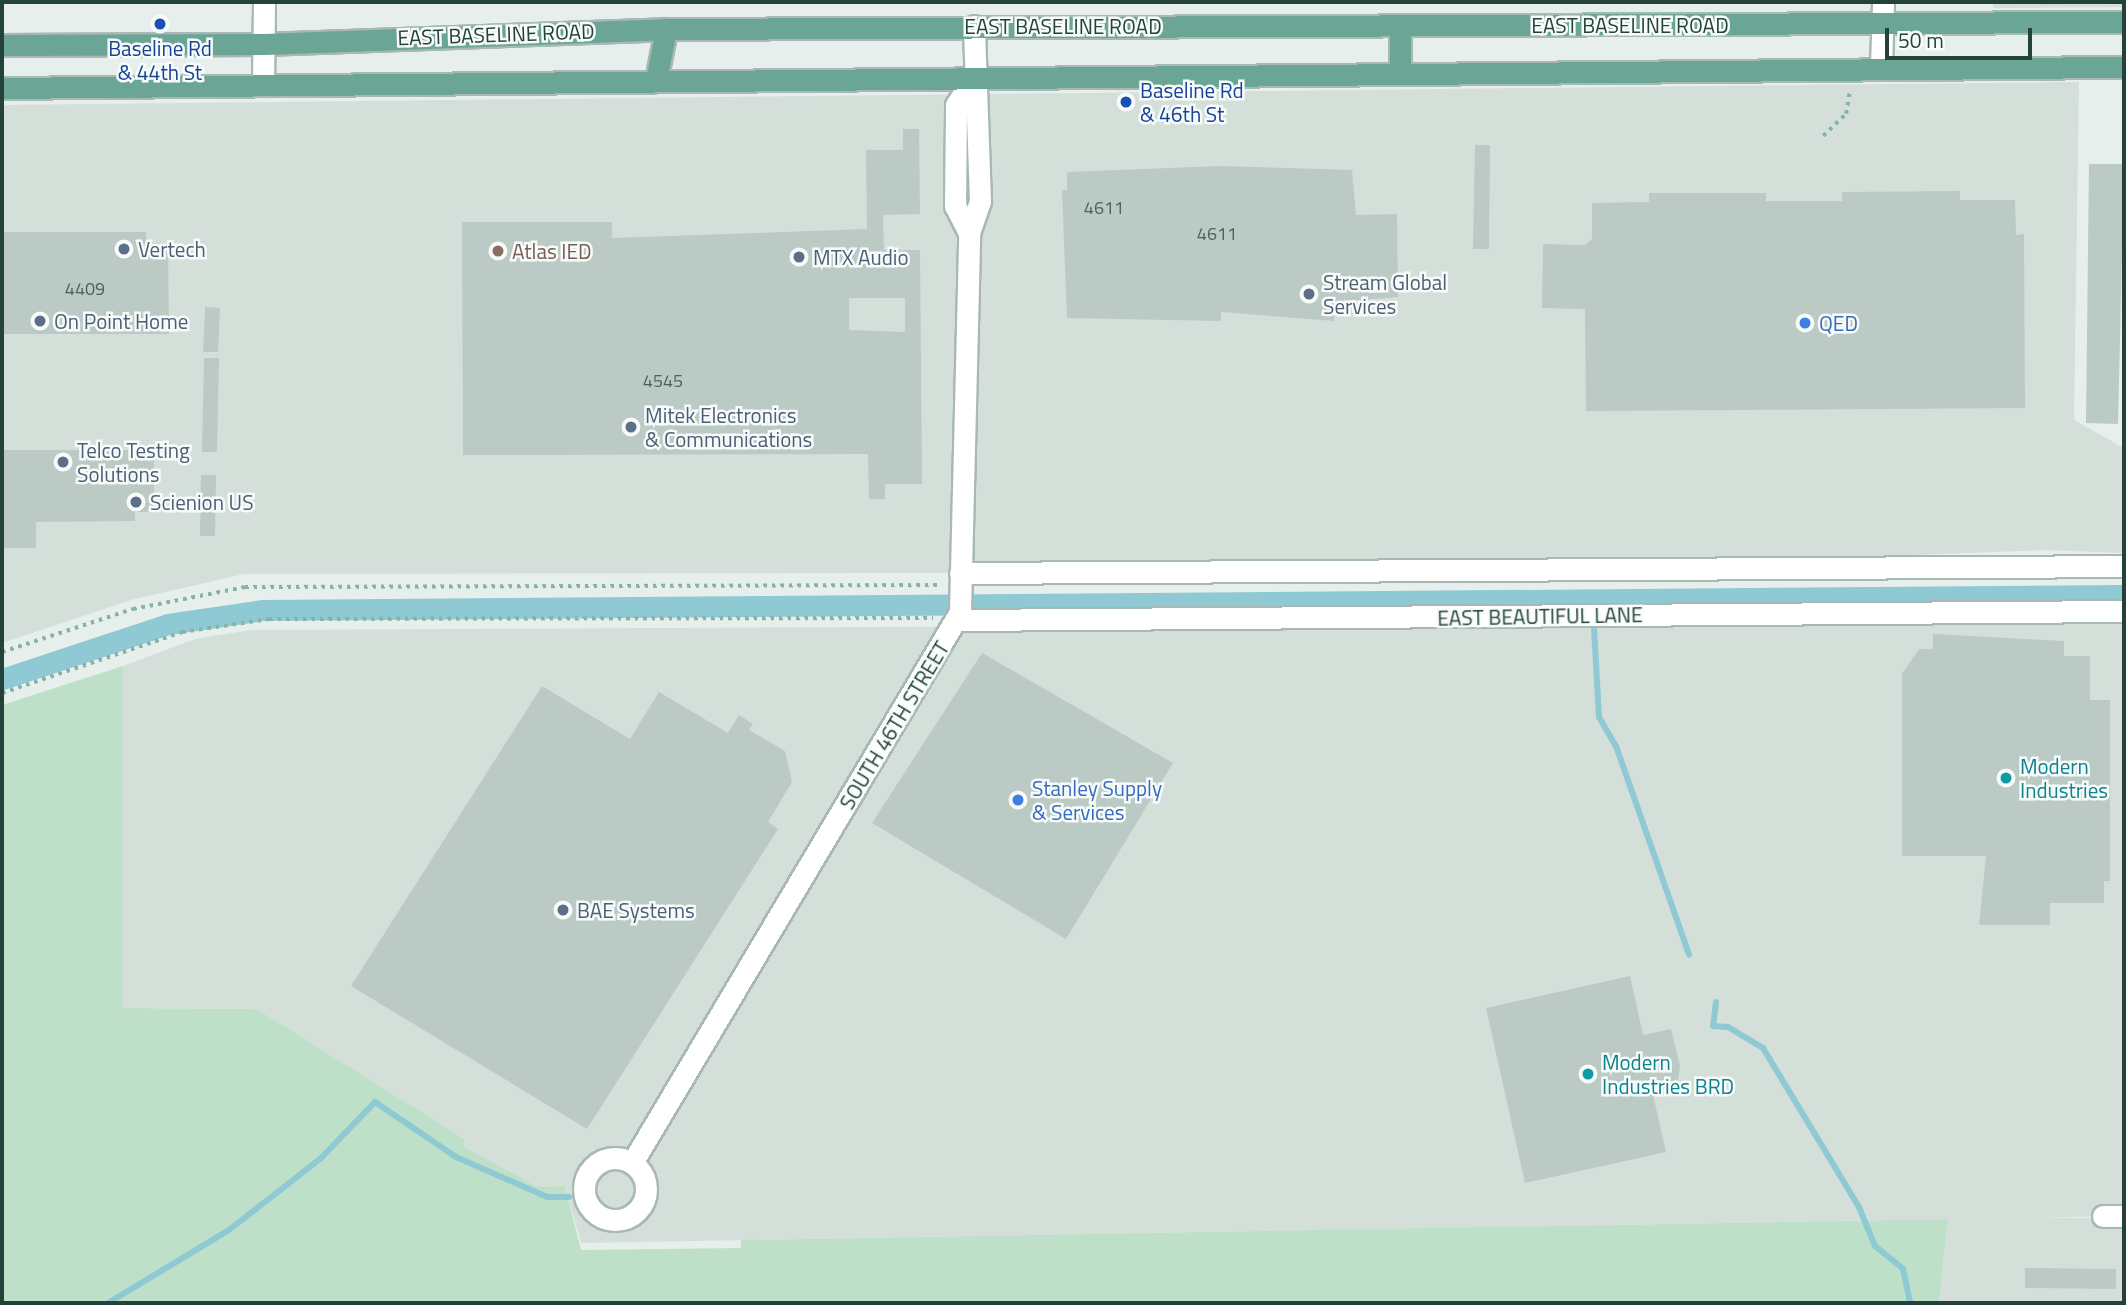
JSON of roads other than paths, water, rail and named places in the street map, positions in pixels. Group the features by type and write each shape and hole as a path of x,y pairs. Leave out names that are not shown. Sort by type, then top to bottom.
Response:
{"main road":[{"name":"EAST BASELINE ROAD","path":"2,46 264,44 666,29 2124,22"},
{"path":"1400,25 1400,72"},
{"path":"656,81 666,29"},
{"name":"EAST BASELINE ROAD","path":"2,88 973,79 1400,72 2124,68"}],"street":[{"path":"264,2 264,85"},
{"path":"1881,68 1883,2"},
{"name":"SOUTH 46TH STREET","path":"632,1163 960,596 969,233 980,201 979,104 973,79 974,26"},
{"path":"960,596 2124,566"},
{"name":"EAST BEAUTIFUL LANE","path":"960,596 2124,611"},
{"path":"2102,1216 2124,1216"}],"waterway":[{"path":"2,679 168,624 263,610 2124,595"},
{"path":"1594,628 1599,717 1616,746 1689,955"},
{"path":"1716,1002 1713,1026 1728,1027 1763,1048 1859,1207 1875,1246 1903,1269 1910,1303"},
{"path":"108,1303 229,1230 321,1158 375,1102 456,1157 547,1197 569,1197"}],"place":[{"name":"Baseline Rd & 44th St","path":"160,24"},
{"name":"Baseline Rd & 46th St","path":"1126,102"},
{"name":"Vertech","path":"124,249"},
{"name":"Atlas IED","path":"498,251"},
{"name":"MTX Audio","path":"799,257"},
{"name":"Stream Global Services","path":"1309,294"},
{"name":"On Point Home","path":"40,321"},
{"name":"QED","path":"1805,323"},
{"name":"Mitek Electronics & Communications","path":"631,427"},
{"name":"Telco Testing Solutions","path":"63,462"},
{"name":"Scienion US","path":"136,502"},
{"name":"Modern Industries","path":"2006,778"},
{"name":"Stanley Supply & Services","path":"1018,800"},
{"name":"BAE Systems","path":"563,910"},
{"name":"Modern Industries BRD","path":"1588,1074"}]}
